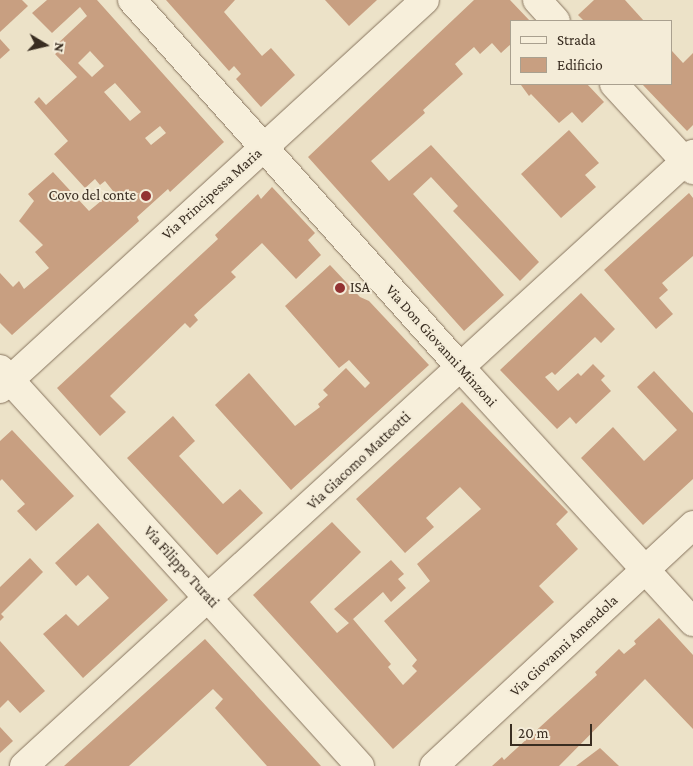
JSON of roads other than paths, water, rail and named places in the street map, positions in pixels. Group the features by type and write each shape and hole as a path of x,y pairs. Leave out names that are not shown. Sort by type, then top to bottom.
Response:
{"street":[{"name":"Via Don Giovanni Minzoni","path":"132,0 461,368 693,622"},
{"name":"Via Principessa Maria","path":"3,379 264,148 425,0"},
{"path":"537,0 555,20"},
{"path":"615,85 690,162"},
{"name":"Via Giacomo Matteotti","path":"24,766 690,162"},
{"name":"Via Filippo Turati","path":"3,379 209,598 360,766"},
{"name":"Via Giovanni Amendola","path":"434,766 693,525"}],"place":[{"name":"Covo del conte","path":"146,196"},
{"name":"ISA","path":"340,288"}]}
